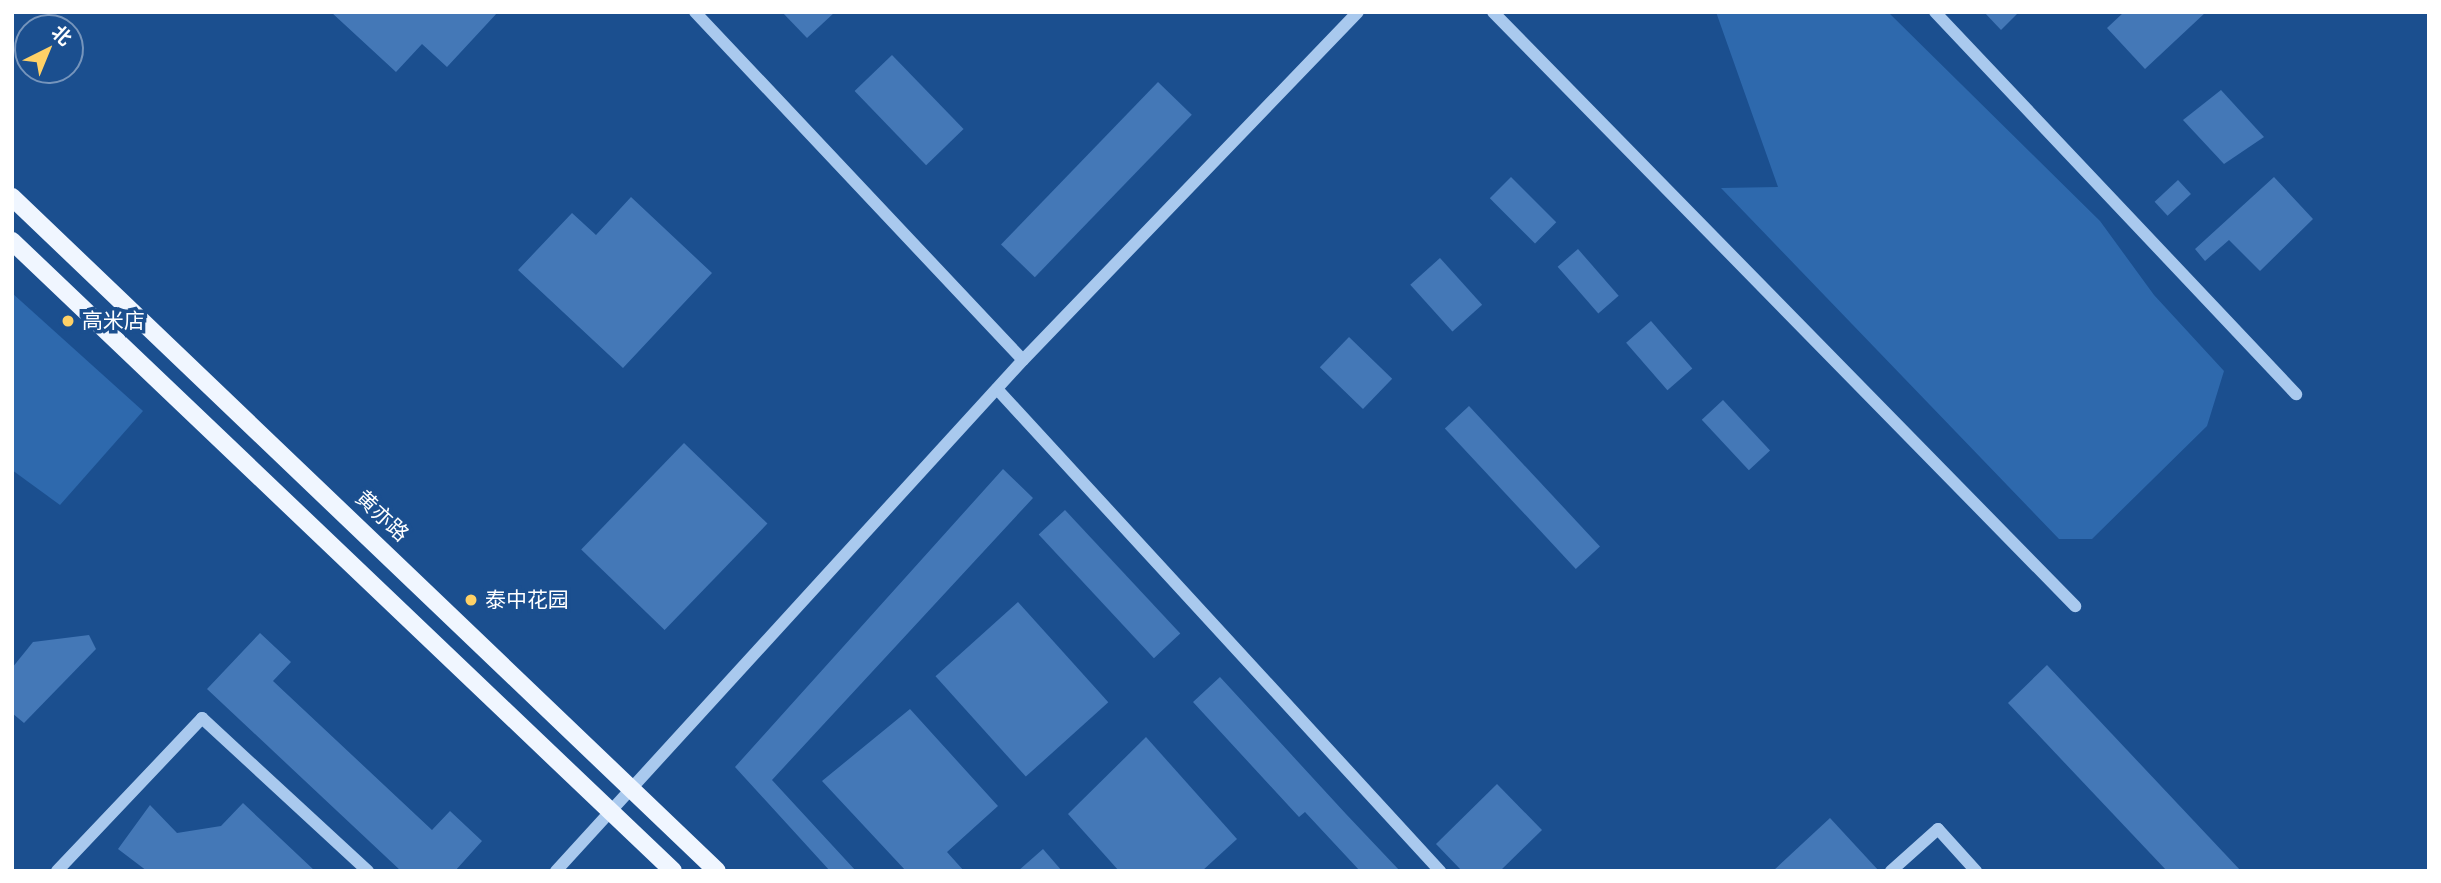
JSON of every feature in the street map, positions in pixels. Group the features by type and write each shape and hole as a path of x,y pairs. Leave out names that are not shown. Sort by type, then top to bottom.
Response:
{"main road":[{"name":"黄亦路","path":"12,197 635,787 717,871"},
{"path":"12,241 614,810 673,871"}],"street":[{"path":"695,12 1023,360"},
{"path":"556,871 1023,360 1358,12"},
{"path":"1493,12 2075,606"},
{"path":"1935,12 2296,394"},
{"path":"997,389 1440,871"},
{"path":"57,871 202,718 368,871"},
{"path":"1891,871 1938,829 1976,871"}],"shaded area":[{"path":"1716,12 1888,12 2100,221 2154,295 2224,371 2207,426 2092,539 2059,539 1721,188 1778,187"},
{"path":"12,293 143,411 60,505 12,470"}],"building":[{"path":"331,12 498,12 447,67 422,44 396,72"},
{"path":"782,12 835,12 807,38"},
{"path":"1984,12 2019,12 2001,30"},
{"path":"2124,12 2206,12 2145,69 2107,28"},
{"path":"892,55 964,129 926,165 855,91"},
{"path":"1158,82 1192,115 1035,277 1001,245"},
{"path":"2221,90 2264,137 2224,164 2183,120"},
{"path":"1511,177 1556,222 1535,243 1490,198"},
{"path":"2274,177 2313,219 2260,271 2229,240 2205,261 2195,249"},
{"path":"2178,180 2191,194 2168,216 2155,202"},
{"path":"631,197 712,273 623,368 518,270 572,213 596,235"},
{"path":"1578,249 1619,296 1598,314 1558,267"},
{"path":"1440,258 1482,305 1452,332 1410,285"},
{"path":"1651,321 1692,369 1667,390 1626,343"},
{"path":"1349,337 1392,379 1363,409 1320,367"},
{"path":"1723,400 1770,450 1749,470 1702,420"},
{"path":"1469,406 1600,546 1576,569 1445,429"},
{"path":"684,443 767,524 665,630 581,549"},
{"path":"1003,469 1033,498 772,780 856,871 830,871 735,767"},
{"path":"1065,510 1180,634 1154,658 1039,535"},
{"path":"1018,602 1108,702 1026,777 936,676"},
{"path":"260,633 291,662 273,681 432,830 450,811 482,841 455,871 401,871 207,689"},
{"path":"89,635 96,649 24,723 12,713 12,668 33,642"},
{"path":"2047,665 2241,871 2167,871 2008,703"},
{"path":"1220,677 1400,871 1360,871 1305,812 1299,817 1193,702"},
{"path":"910,709 998,806 947,852 964,871 906,871 822,781"},
{"path":"1146,737 1237,839 1202,871 1119,871 1068,814"},
{"path":"1497,784 1542,830 1500,871 1462,871 1436,844"},
{"path":"243,803 315,871 147,871 118,849 150,805 177,833 221,826"},
{"path":"1830,818 1879,871 1773,871"},
{"path":"1043,849 1062,871 1018,871"}],"place":[{"name":"高米店","path":"68,321"},
{"name":"泰中花园","path":"471,600"}]}
